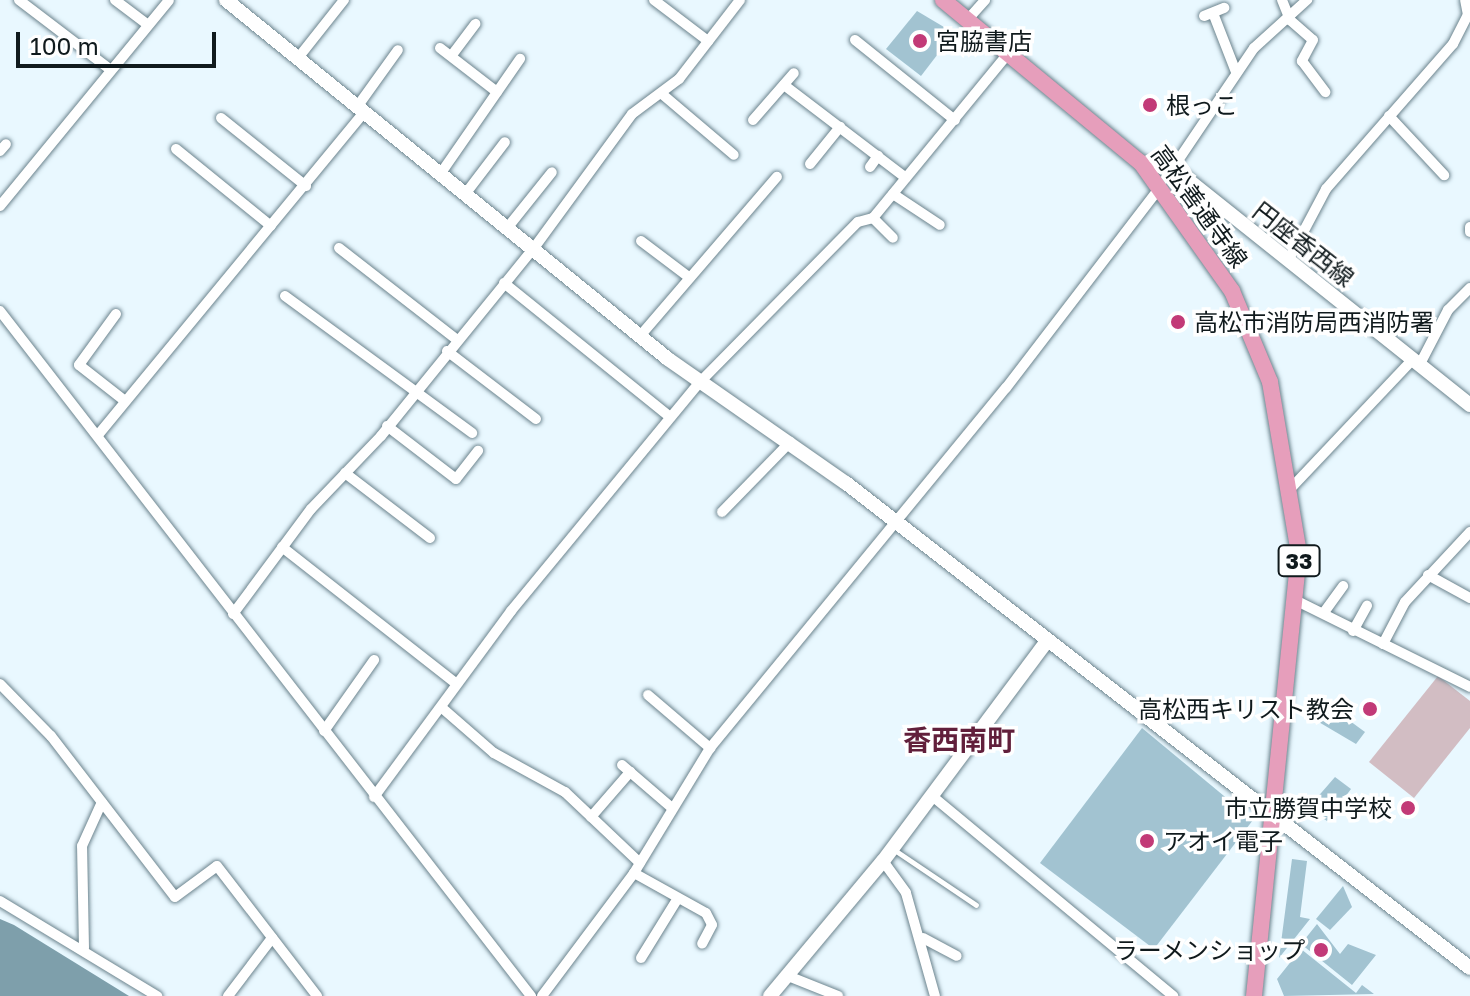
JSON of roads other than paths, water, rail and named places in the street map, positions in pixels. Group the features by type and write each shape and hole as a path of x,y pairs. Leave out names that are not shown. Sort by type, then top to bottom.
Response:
{"main road":[{"name":"高松善通寺線","path":"943,0 1010,51 1141,163 1202,242 1252,331 1293,486 1297,601 1254,996"}],"street":[{"path":"19,0 107,67"},
{"path":"115,0 146,23"},
{"path":"0,206 107,67 169,0"},
{"path":"226,0 640,336 700,382 790,442 897,523 1045,644 1275,814 1470,968"},
{"path":"298,58 344,0"},
{"path":"654,0 708,41"},
{"path":"233,614 282,547 416,392 456,339 534,248 632,114 662,94 740,0"},
{"path":"969,18 985,0"},
{"path":"1282,0 1289,13 1313,40 1302,61 1325,92"},
{"path":"1173,168 1236,72 1289,13 1307,0"},
{"path":"1289,259 1326,189 1453,44 1469,16 1463,1"},
{"path":"1214,13 1236,72"},
{"path":"452,55 475,24"},
{"path":"855,40 955,120"},
{"path":"440,48 497,92"},
{"path":"98,435 306,186 398,50"},
{"path":"374,797 457,684 670,417 700,382 858,222 873,218 1010,51"},
{"path":"441,173 520,59"},
{"path":"753,120 794,73"},
{"path":"784,85 906,178"},
{"path":"662,94 734,155"},
{"path":"1389,116 1444,175"},
{"path":"221,118 306,186"},
{"path":"810,164 840,127"},
{"path":"466,193 505,142"},
{"path":"176,149 271,226"},
{"path":"870,167 878,156"},
{"name":"円座香西線","path":"1141,163 1173,168 1470,405"},
{"path":"508,227 552,172"},
{"path":"640,336 777,177"},
{"path":"542,996 637,868 710,748 897,523 1160,187"},
{"path":"893,194 940,225"},
{"path":"873,218 893,238"},
{"path":"641,241 690,278"},
{"path":"339,248 456,339"},
{"path":"504,283 670,417"},
{"path":"1293,486 1416,362 1448,310 1470,288"},
{"path":"285,296 472,433"},
{"path":"0,311 531,996"},
{"path":"116,314 79,365 125,401"},
{"path":"447,351 536,419"},
{"path":"387,426 456,479 478,451"},
{"path":"722,512 790,442"},
{"path":"345,473 430,538"},
{"path":"1383,644 1428,575 1466,545 1470,532"},
{"path":"282,547 457,684"},
{"path":"1428,575 1470,598"},
{"path":"1325,611 1343,586"},
{"path":"1297,601 1325,611 1353,631 1470,686"},
{"path":"1353,631 1367,606"},
{"path":"770,996 887,855 1045,644"},
{"path":"324,731 374,660"},
{"path":"0,684 102,802 175,897 217,866 317,996"},
{"path":"648,695 710,748"},
{"path":"441,707 494,753 565,792 637,868 712,919 702,944"},
{"path":"591,817 626,769 672,808"},
{"path":"931,795 1173,996"},
{"path":"84,948 82,846 102,802"},
{"path":"887,855 923,938 935,996"},
{"path":"641,958 678,898"},
{"path":"0,901 84,948 157,996"},
{"path":"228,996 272,938"},
{"path":"923,938 957,956"},
{"path":"788,976 838,996"}],"lane":[{"path":"887,855 976,905"}],"water":[{"path":"0,919 14,925 129,996 0,996"}],"place":[{"name":"宮脇書店","path":"920,41"},
{"name":"根っこ","path":"1150,105"},
{"name":"高松市消防局西消防署","path":"1178,322"},
{"name":"高松西キリスト教会","path":"1370,709"},
{"name":"市立勝賀中学校","path":"1408,808"},
{"name":"アオイ電子","path":"1147,841"},
{"name":"ラーメンショップ","path":"1321,950"}],"district":[{"name":"香西南町","path":"959,740"}]}
